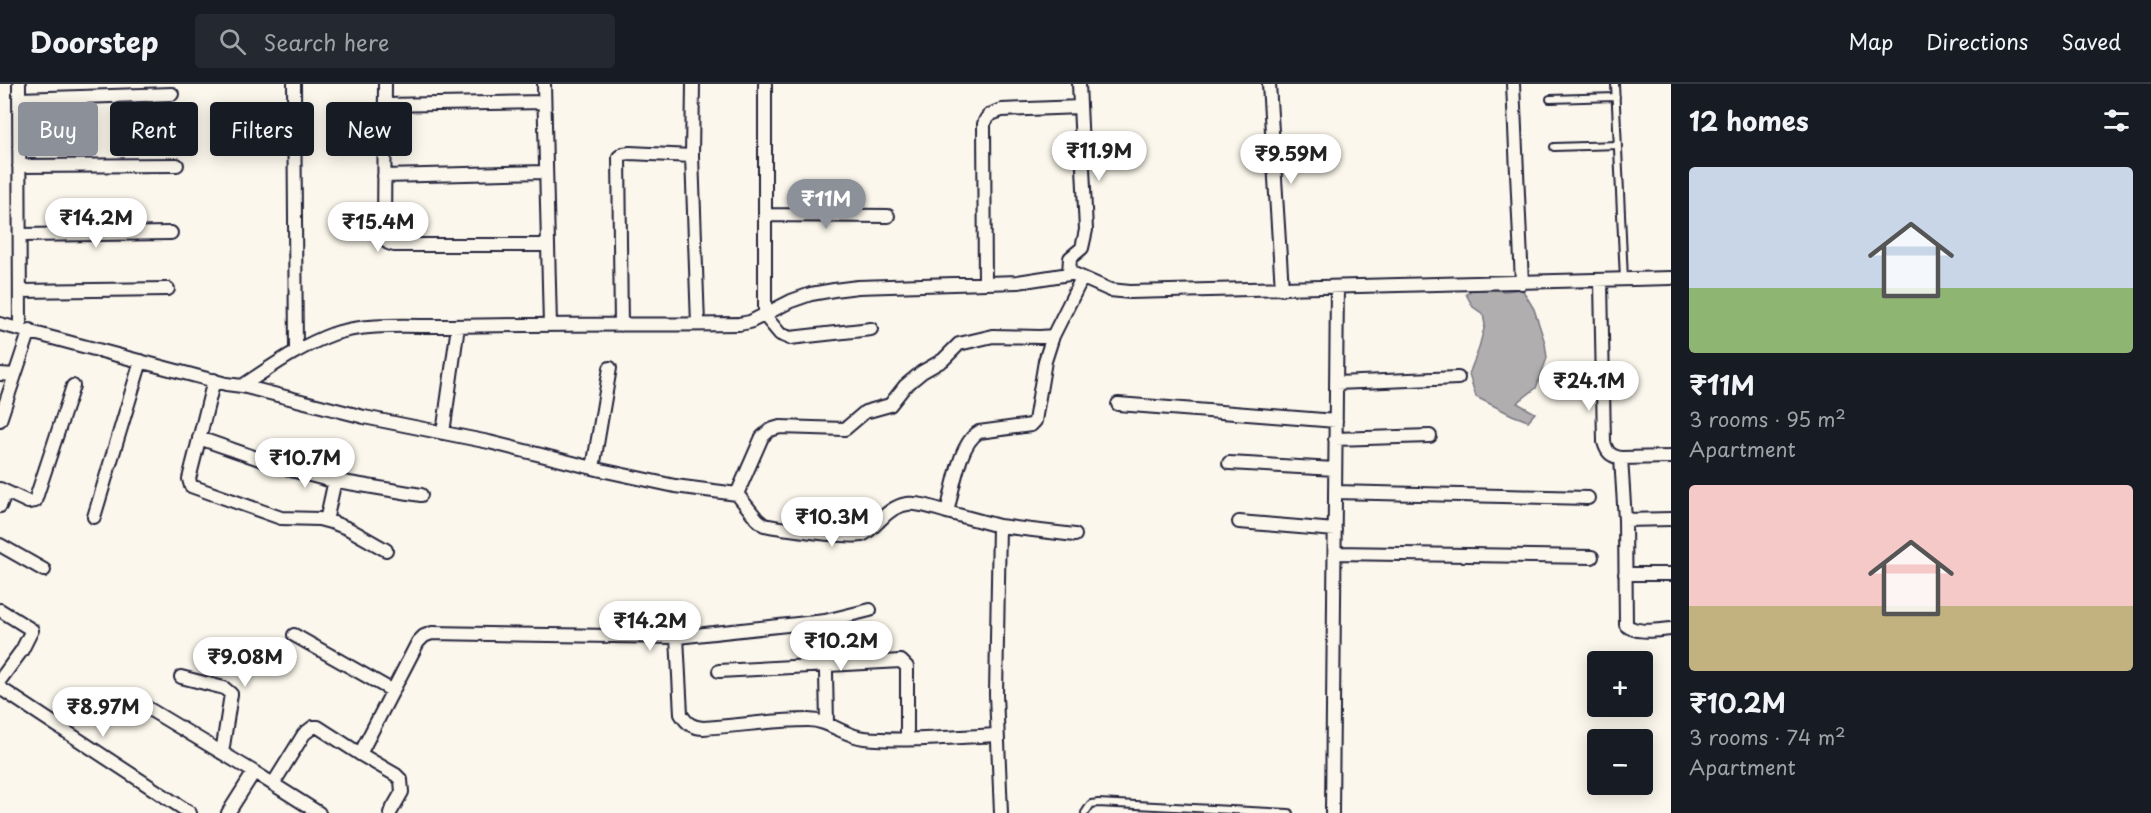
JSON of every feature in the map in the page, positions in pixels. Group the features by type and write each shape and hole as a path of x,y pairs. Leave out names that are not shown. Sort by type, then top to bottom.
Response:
{"street":[{"path":"0,420 15,375 25,330 20,291 19,84"},
{"path":"294,84 296,351"},
{"path":"385,84 385,102"},
{"path":"544,84 550,325"},
{"path":"693,84 692,156 698,324"},
{"path":"765,84 765,315 780,334 790,338 871,329"},
{"path":"1069,274 1070,258 1082,248 1086,230 1079,84"},
{"path":"1269,84 1282,289"},
{"path":"1513,84 1522,283"},
{"path":"19,99 172,94"},
{"path":"412,104 544,102"},
{"path":"985,283 984,124 986,117 1002,110 1080,107"},
{"path":"621,325 619,157 630,153 692,156"},
{"path":"384,156 384,233 388,243 394,245 548,245"},
{"path":"19,166 177,165"},
{"path":"384,176 546,172"},
{"path":"765,214 888,216"},
{"path":"20,234 171,233"},
{"path":"242,386 296,351 334,334 365,328 739,324 750,322 791,300 811,294 858,287 1018,282 1069,274 1110,290 1130,292 1671,278"},
{"path":"947,512 964,450 972,436 979,432 1030,425 1035,421 1045,361 1053,336 1082,278"},
{"path":"1600,281 1604,442 1607,452 1614,457 1622,458 1671,457"},
{"path":"1332,813 1337,287"},
{"path":"20,291 168,289"},
{"path":"0,324 364,417 675,486 737,494 764,525 855,536 870,531 892,509 901,504 912,503 999,526 1075,535"},
{"path":"443,433 458,326"},
{"path":"737,494 762,437 770,430 780,428 845,429 865,412 890,405 905,386 922,372 943,360 959,344 993,336 1040,338 1053,336"},
{"path":"94,517 141,361"},
{"path":"593,468 610,368"},
{"path":"0,374 15,375"},
{"path":"1336,383 1458,378"},
{"path":"214,380 189,479 191,486 281,518 326,521 349,529 386,550"},
{"path":"0,506 3,490 28,502 35,501 73,386"},
{"path":"1118,404 1336,421"},
{"path":"1335,439 1430,436"},
{"path":"199,438 291,470 421,495"},
{"path":"1622,458 1626,520 1626,625 1630,629 1638,630 1671,629"},
{"path":"1229,463 1335,469"},
{"path":"326,521 335,480"},
{"path":"1335,492 1588,498"},
{"path":"1626,520 1671,519"},
{"path":"1239,522 1335,530"},
{"path":"999,526 996,694 1001,813"},
{"path":"0,545 44,570"},
{"path":"1335,553 1592,557"},
{"path":"1625,574 1671,574"},
{"path":"0,610 32,630 22,650 0,680"},
{"path":"360,754 418,642 424,636 432,633 677,637 825,621 870,610"},
{"path":"825,621 827,724"},
{"path":"294,635 393,691"},
{"path":"677,637 681,714 685,722 693,727 808,720 827,724 861,738 907,739 998,735"},
{"path":"719,671 896,661 905,663 907,667 907,739"},
{"path":"181,677 224,688 231,694 222,753"},
{"path":"0,688 190,813"},
{"path":"139,704 319,813"},
{"path":"273,784 304,734 313,727 318,727 401,780 402,792 390,813"},
{"path":"228,813 254,772"}],"lane":[{"path":"1616,84 1624,280"},
{"path":"1550,99 1616,97"},
{"path":"1554,147 1618,145"},
{"path":"1085,813 1091,804 1098,803 1150,809 1288,813"}],"shaded area":[{"path":"1475,288 1505,291 1522,289 1534,309 1545,343 1547,358 1536,388 1517,403 1535,413 1528,421 1476,397 1469,374 1485,325 1483,314 1473,307 1466,294"}]}
